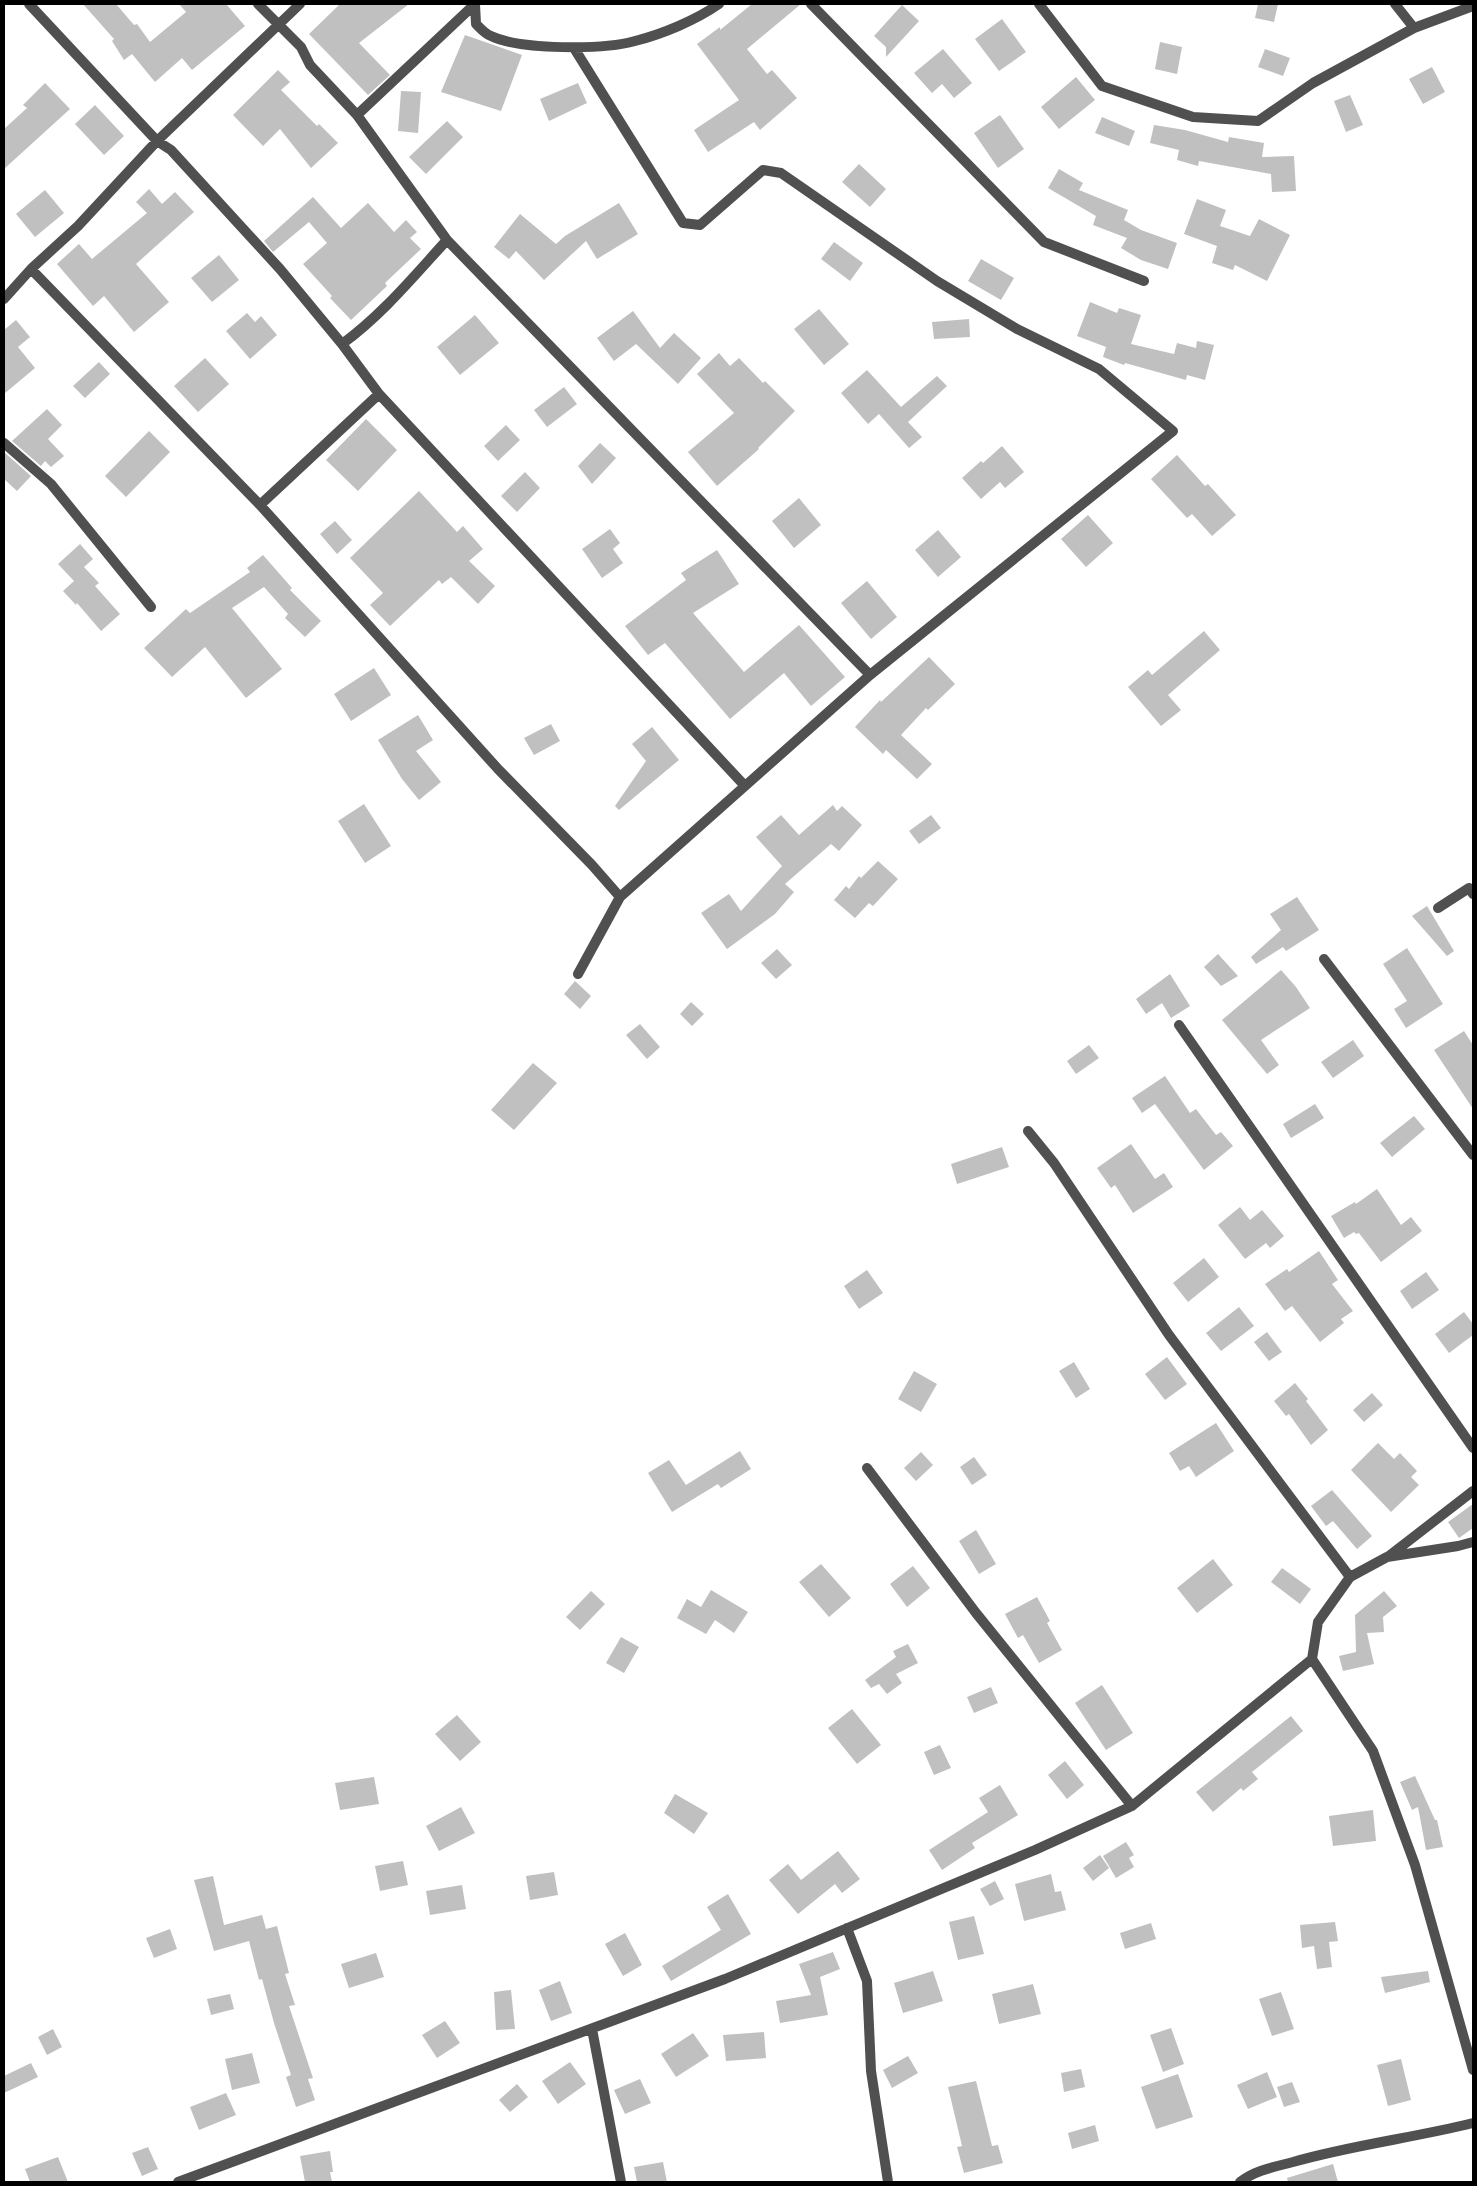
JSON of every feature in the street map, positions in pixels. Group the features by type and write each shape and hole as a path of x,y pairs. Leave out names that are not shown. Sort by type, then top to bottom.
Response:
{"street":[{"path":"29,4 157,141 170,150 280,270 342,344 379,394 745,786"},
{"path":"258,4 301,47 310,65 357,115 447,240 870,675"},
{"path":"4,300 31,269 78,226 157,141 300,4"},
{"path":"357,115 475,4"},
{"path":"475,4 476,24 489,36 516,44 574,48 634,42 701,16 719,4"},
{"path":"698,4 701,16"},
{"path":"811,4 1044,242 1144,281"},
{"path":"1039,4 1102,86 1194,117 1258,121 1313,83 1414,28 1473,6"},
{"path":"1395,4 1414,28"},
{"path":"574,48 683,224 700,225 764,170 781,173 953,290 1016,329 1099,368 1173,431 870,675 620,897 578,974"},
{"path":"342,344 355,335 447,240"},
{"path":"31,269 260,505 498,769 592,865 620,897"},
{"path":"260,505 379,394"},
{"path":"4,443 51,484 151,607"},
{"path":"1438,908 1469,888 1473,894"},
{"path":"1324,959 1473,1155"},
{"path":"1179,1025 1473,1448"},
{"path":"1028,1131 1054,1163 1169,1335 1350,1578"},
{"path":"867,1468 976,1613 1132,1806"},
{"path":"178,2182 725,1980 1035,1850 1132,1806 1312,1659 1318,1622 1350,1578 1387,1557 1473,1491"},
{"path":"1387,1557 1473,1542"},
{"path":"1312,1659 1373,1751 1415,1865 1473,2070"},
{"path":"847,1928 867,1981 871,2071 888,2182"},
{"path":"592,2029 621,2182"},
{"path":"1240,2182 1251,2174 1331,2151 1422,2136 1473,2123"}],"building":[{"path":"83,4 116,4 134,25 137,24 150,42 186,12 179,4 226,4 245,26 192,70 182,58 155,82 132,54 124,60 112,41 114,39"},
{"path":"340,4 409,4 359,43 390,75 368,95 309,34"},
{"path":"752,4 801,4 747,49 767,74 772,70 797,98 760,130 754,122 708,152 694,130 739,100 697,44 720,27 720,30"},
{"path":"1258,4 1278,4 1274,22 1255,18"},
{"path":"902,5 919,21 886,57 886,47 874,36"},
{"path":"1002,19 1026,52 999,71 975,39"},
{"path":"465,35 522,55 501,111 441,92"},
{"path":"1160,42 1182,47 1177,74 1155,69"},
{"path":"943,49 972,83 954,98 942,84 932,93 914,73"},
{"path":"1265,49 1290,58 1283,76 1258,67"},
{"path":"1432,67 1445,92 1423,104 1409,79"},
{"path":"278,70 290,82 281,90 317,126 319,124 338,143 311,168 280,129 263,146 233,115"},
{"path":"1076,77 1095,100 1059,129 1041,107"},
{"path":"45,83 70,109 4,169 4,129 27,108 23,105"},
{"path":"578,83 587,103 549,121 540,99"},
{"path":"401,91 421,92 418,133 398,131"},
{"path":"1350,95 1363,125 1346,132 1334,101"},
{"path":"95,105 124,136 104,155 75,124"},
{"path":"1000,115 1024,149 998,168 974,133"},
{"path":"1102,117 1135,131 1129,146 1095,133"},
{"path":"447,121 463,137 426,174 409,157"},
{"path":"1154,125 1185,130 1228,142 1229,137 1264,143 1262,157 1294,156 1296,191 1272,192 1271,174 1199,161 1198,166 1177,160 1179,150 1150,143"},
{"path":"859,164 886,189 870,207 842,182"},
{"path":"1059,169 1083,183 1079,190 1128,210 1124,220 1141,230 1177,243 1168,269 1141,260 1121,248 1127,238 1093,225 1096,216 1048,188"},
{"path":"149,189 162,204 175,192 194,212 136,264 169,302 134,332 104,296 93,306 57,264 79,244 92,259 147,213 136,202"},
{"path":"45,190 64,213 35,237 16,214"},
{"path":"313,197 341,228 368,203 394,232 406,220 417,232 410,238 421,249 385,283 387,286 351,320 330,298 332,296 303,264 327,243 309,222 273,252 264,241"},
{"path":"1197,199 1226,210 1220,226 1250,236 1259,219 1290,235 1267,281 1235,265 1233,270 1212,263 1217,246 1184,234"},
{"path":"619,203 638,234 597,259 586,241 544,280 516,251 509,259 494,247 520,214 556,244 565,236"},
{"path":"834,242 863,263 850,281 821,259"},
{"path":"219,255 239,280 212,302 191,278"},
{"path":"981,259 1014,278 1001,300 968,281"},
{"path":"1090,302 1117,313 1119,308 1141,315 1131,344 1174,354 1177,343 1196,348 1197,341 1214,345 1205,380 1187,375 1186,380 1125,363 1124,365 1103,357 1106,347 1077,336"},
{"path":"819,309 849,344 824,365 794,329"},
{"path":"633,311 660,348 674,333 701,358 678,384 636,344 614,361 597,338"},
{"path":"247,313 255,322 261,316 277,335 250,359 226,331"},
{"path":"475,315 499,343 460,375 437,347"},
{"path":"969,319 970,337 934,339 932,322"},
{"path":"16,320 30,337 18,347 35,368 4,394 4,330"},
{"path":"719,353 730,366 739,358 763,383 765,381 795,411 759,449 717,486 688,452 734,413 697,374"},
{"path":"205,358 229,384 198,412 174,386"},
{"path":"99,362 110,374 85,398 73,386"},
{"path":"867,370 901,407 937,376 947,386 908,422 922,437 909,448 879,414 868,424 841,393"},
{"path":"564,387 577,404 547,427 534,410"},
{"path":"47,409 62,425 48,439 64,456 51,467 45,461 41,466 12,441"},
{"path":"366,419 397,450 358,491 326,460"},
{"path":"506,425 520,440 498,461 484,446"},
{"path":"149,431 170,452 126,497 105,476"},
{"path":"600,443 616,458 592,484 578,466"},
{"path":"1002,446 1024,472 1005,488 1000,482 981,499 962,478"},
{"path":"4,452 31,476 17,491 4,479"},
{"path":"1177,455 1205,486 1208,484 1236,515 1212,536 1192,514 1187,518 1151,479"},
{"path":"525,472 540,488 517,512 501,496"},
{"path":"419,491 457,532 463,526 483,549 469,561 495,586 478,604 451,577 442,584 439,580 390,626 370,605 383,593 350,558"},
{"path":"799,498 821,525 794,548 772,521"},
{"path":"1088,515 1113,543 1086,567 1061,539"},
{"path":"335,521 352,540 337,554 320,534"},
{"path":"610,529 620,543 613,549 623,563 602,578 582,549"},
{"path":"938,530 961,557 938,577 915,550"},
{"path":"80,544 93,559 84,567 99,583 95,586 120,614 101,631 77,603 76,605 63,591 74,581 58,564"},
{"path":"717,550 739,584 693,613 744,672 799,625 845,677 811,706 784,673 730,719 665,643 648,655 625,626 686,580 681,573"},
{"path":"263,555 292,588 290,590 321,621 305,637 285,618 288,614 264,587 232,608 282,669 246,698 205,647 172,677 144,648 186,609 190,613 250,572 247,568"},
{"path":"867,581 897,617 871,639 841,603"},
{"path":"1204,631 1220,650 1168,695 1181,710 1161,726 1128,687 1148,670 1152,675"},
{"path":"929,657 955,684 928,710 926,708 901,735 932,764 917,779 886,750 883,754 855,727 880,700 881,702"},
{"path":"374,668 391,695 351,721 334,694"},
{"path":"418,715 433,740 416,751 441,782 419,800 402,779 378,740"},
{"path":"551,724 560,741 534,755 524,738"},
{"path":"652,727 679,760 619,810 615,806 646,761 632,744"},
{"path":"364,804 391,846 365,863 338,821"},
{"path":"833,805 837,811 842,806 862,825 839,851 831,844 785,884 794,892 775,914 727,949 701,913 729,894 741,911 782,866 756,837 781,815 799,835"},
{"path":"931,815 941,828 919,844 909,831"},
{"path":"878,861 898,879 873,906 869,903 855,918 834,900 846,886 849,889 859,876 861,878"},
{"path":"1297,897 1319,930 1286,951 1283,947 1256,964 1251,957 1281,930 1270,914"},
{"path":"1427,906 1454,951 1447,956 1412,916"},
{"path":"1407,948 1443,1004 1406,1028 1394,1009 1407,1001 1383,964"},
{"path":"777,949 792,965 776,979 761,963"},
{"path":"1218,954 1238,976 1221,986 1204,967"},
{"path":"1281,970 1296,987 1310,1008 1261,1040 1279,1065 1267,1074 1222,1020"},
{"path":"1170,974 1190,1006 1171,1018 1162,1003 1146,1014 1136,999"},
{"path":"575,981 591,996 580,1009 564,994"},
{"path":"691,1002 704,1014 692,1026 680,1014"},
{"path":"640,1024 660,1047 647,1059 626,1035"},
{"path":"1464,1031 1473,1045 1473,1109 1434,1050"},
{"path":"1353,1040 1364,1056 1333,1078 1321,1062"},
{"path":"1089,1045 1099,1058 1076,1074 1067,1061"},
{"path":"533,1063 557,1083 514,1130 491,1110"},
{"path":"1165,1076 1190,1113 1196,1109 1216,1135 1221,1132 1233,1146 1204,1170 1155,1104 1142,1113 1132,1098"},
{"path":"1315,1104 1324,1118 1291,1138 1283,1124"},
{"path":"1414,1116 1425,1129 1392,1157 1380,1143"},
{"path":"1131,1144 1155,1179 1164,1173 1173,1187 1133,1213 1115,1185 1111,1188 1097,1168"},
{"path":"1002,1147 1009,1167 957,1184 951,1164"},
{"path":"1377,1189 1401,1225 1411,1217 1422,1231 1381,1262 1359,1233 1356,1234 1354,1232 1344,1238 1331,1216 1355,1202 1356,1204"},
{"path":"1240,1207 1250,1220 1262,1210 1284,1236 1270,1248 1266,1243 1245,1259 1218,1225"},
{"path":"1319,1251 1338,1280 1332,1284 1353,1311 1341,1319 1344,1323 1320,1342 1292,1306 1285,1311 1265,1284 1287,1269 1289,1272"},
{"path":"1204,1258 1219,1277 1188,1302 1173,1283"},
{"path":"867,1270 883,1293 859,1309 844,1286"},
{"path":"1426,1272 1439,1290 1412,1309 1400,1291"},
{"path":"1239,1307 1254,1326 1221,1351 1206,1333"},
{"path":"1464,1312 1473,1324 1473,1335 1449,1353 1435,1334"},
{"path":"1267,1332 1282,1352 1269,1361 1254,1342"},
{"path":"1167,1357 1187,1384 1165,1400 1145,1374"},
{"path":"1074,1362 1090,1389 1076,1398 1059,1371"},
{"path":"914,1371 937,1384 921,1412 898,1399"},
{"path":"1295,1383 1328,1430 1311,1445 1289,1414 1286,1416 1274,1401"},
{"path":"1372,1393 1383,1405 1364,1422 1353,1410"},
{"path":"1216,1423 1234,1451 1196,1477 1189,1466 1180,1471 1169,1453"},
{"path":"1378,1443 1394,1459 1400,1453 1417,1471 1411,1477 1419,1485 1391,1512 1351,1470"},
{"path":"740,1451 751,1469 721,1488 718,1484 672,1512 648,1473 669,1460 686,1485"},
{"path":"921,1452 933,1465 916,1481 904,1468"},
{"path":"974,1457 987,1475 972,1485 960,1467"},
{"path":"1332,1490 1372,1536 1357,1549 1333,1521 1326,1526 1311,1506"},
{"path":"1473,1504 1473,1528 1459,1538 1448,1522"},
{"path":"976,1530 996,1564 979,1574 959,1541"},
{"path":"1213,1559 1233,1585 1197,1613 1177,1588"},
{"path":"821,1564 851,1598 829,1617 799,1582"},
{"path":"913,1566 930,1588 907,1607 890,1584"},
{"path":"1282,1568 1311,1589 1300,1604 1271,1582"},
{"path":"711,1590 748,1612 734,1633 715,1620 706,1634 677,1618 687,1599 701,1607"},
{"path":"591,1591 605,1604 580,1630 566,1617"},
{"path":"1384,1591 1397,1606 1383,1617 1384,1632 1367,1633 1374,1664 1343,1671 1339,1656 1356,1652 1355,1615"},
{"path":"1037,1597 1050,1621 1047,1623 1062,1650 1039,1663 1023,1635 1018,1638 1005,1614"},
{"path":"621,1637 639,1647 624,1673 606,1663"},
{"path":"908,1644 918,1663 896,1674 902,1683 887,1694 879,1684 871,1688 865,1680 896,1657 893,1651"},
{"path":"1102,1685 1133,1733 1106,1750 1075,1703"},
{"path":"991,1687 998,1703 974,1713 967,1697"},
{"path":"852,1709 881,1745 857,1764 828,1728"},
{"path":"457,1715 481,1742 460,1761 435,1734"},
{"path":"1291,1716 1303,1731 1252,1772 1258,1779 1243,1791 1241,1788 1213,1812 1196,1792"},
{"path":"940,1745 951,1768 934,1775 924,1752"},
{"path":"1065,1761 1084,1785 1067,1799 1048,1775"},
{"path":"1415,1776 1435,1820 1437,1820 1443,1847 1426,1850 1418,1807 1412,1810 1400,1782"},
{"path":"374,1777 379,1804 340,1810 335,1783"},
{"path":"1000,1785 1018,1815 972,1843 975,1848 942,1870 929,1850 988,1812 979,1798"},
{"path":"675,1794 708,1813 694,1834 664,1813"},
{"path":"461,1807 475,1833 439,1851 426,1826"},
{"path":"1373,1810 1376,1841 1333,1846 1329,1816"},
{"path":"1126,1842 1134,1855 1129,1858 1134,1867 1116,1878 1103,1856"},
{"path":"838,1851 860,1879 842,1893 835,1884 798,1914 769,1880 788,1864 801,1880"},
{"path":"1100,1855 1109,1868 1093,1881 1083,1868"},
{"path":"403,1861 408,1885 380,1891 375,1866"},
{"path":"554,1872 558,1895 530,1900 526,1876"},
{"path":"1051,1874 1055,1892 1061,1891 1066,1910 1024,1921 1015,1884"},
{"path":"213,1876 224,1925 262,1915 266,1929 277,1926 289,1973 285,1974 295,2005 289,2006 313,2078 308,2079 315,2100 296,2107 286,2077 291,2075 262,1979 259,1980 249,1941 214,1951 194,1880"},
{"path":"995,1881 1004,1899 990,1906 980,1889"},
{"path":"462,1885 466,1909 430,1915 426,1891"},
{"path":"728,1894 751,1934 671,1981 662,1966 721,1930 707,1907"},
{"path":"974,1916 984,1954 958,1960 949,1922"},
{"path":"1335,1922 1338,1941 1329,1942 1332,1967 1317,1969 1314,1946 1302,1948 1300,1925"},
{"path":"1151,1923 1156,1939 1125,1949 1120,1933"},
{"path":"170,1929 177,1949 154,1958 146,1938"},
{"path":"625,1933 642,1965 623,1976 605,1944"},
{"path":"833,1952 840,1969 820,1977 828,2015 780,2023 776,2001 811,1995 799,1964"},
{"path":"376,1953 384,1977 349,1988 341,1964"},
{"path":"933,1971 943,2001 903,2013 894,1983"},
{"path":"1428,1971 1430,1982 1385,1993 1381,1977"},
{"path":"560,1981 572,2013 551,2021 539,1990"},
{"path":"1033,1984 1041,2014 999,2024 992,1994"},
{"path":"511,1990 515,2029 496,2030 494,1992"},
{"path":"1281,1992 1294,2029 1272,2036 1259,1999"},
{"path":"230,1994 234,2009 211,2015 207,1999"},
{"path":"445,2021 460,2043 437,2058 422,2035"},
{"path":"1171,2028 1184,2064 1163,2072 1150,2035"},
{"path":"53,2029 62,2047 47,2055 38,2037"},
{"path":"764,2032 766,2058 726,2061 723,2035"},
{"path":"693,2033 709,2056 676,2077 661,2054"},
{"path":"252,2053 260,2083 232,2090 225,2059"},
{"path":"908,2056 918,2073 892,2088 883,2070"},
{"path":"1401,2059 1411,2100 1388,2106 1377,2065"},
{"path":"570,2062 586,2084 558,2104 542,2081"},
{"path":"31,2063 38,2077 4,2093 4,2076"},
{"path":"1081,2069 1085,2087 1064,2092 1061,2073"},
{"path":"1267,2072 1277,2097 1248,2109 1237,2085"},
{"path":"1178,2074 1193,2117 1156,2129 1141,2087"},
{"path":"640,2079 651,2103 625,2114 614,2090"},
{"path":"976,2081 992,2146 998,2145 1003,2163 964,2173 957,2147 962,2146 948,2087"},
{"path":"1292,2082 1300,2102 1284,2107 1277,2087"},
{"path":"517,2084 528,2097 510,2112 499,2100"},
{"path":"226,2093 236,2115 199,2130 190,2107"},
{"path":"1095,2125 1099,2141 1072,2149 1068,2133"},
{"path":"148,2147 158,2169 142,2176 132,2153"},
{"path":"330,2151 333,2172 330,2172 332,2182 305,2182 300,2156"},
{"path":"58,2157 68,2182 30,2182 25,2169"},
{"path":"663,2162 667,2182 637,2182 634,2167"},
{"path":"1333,2164 1338,2182 1288,2182 1287,2178"}]}
